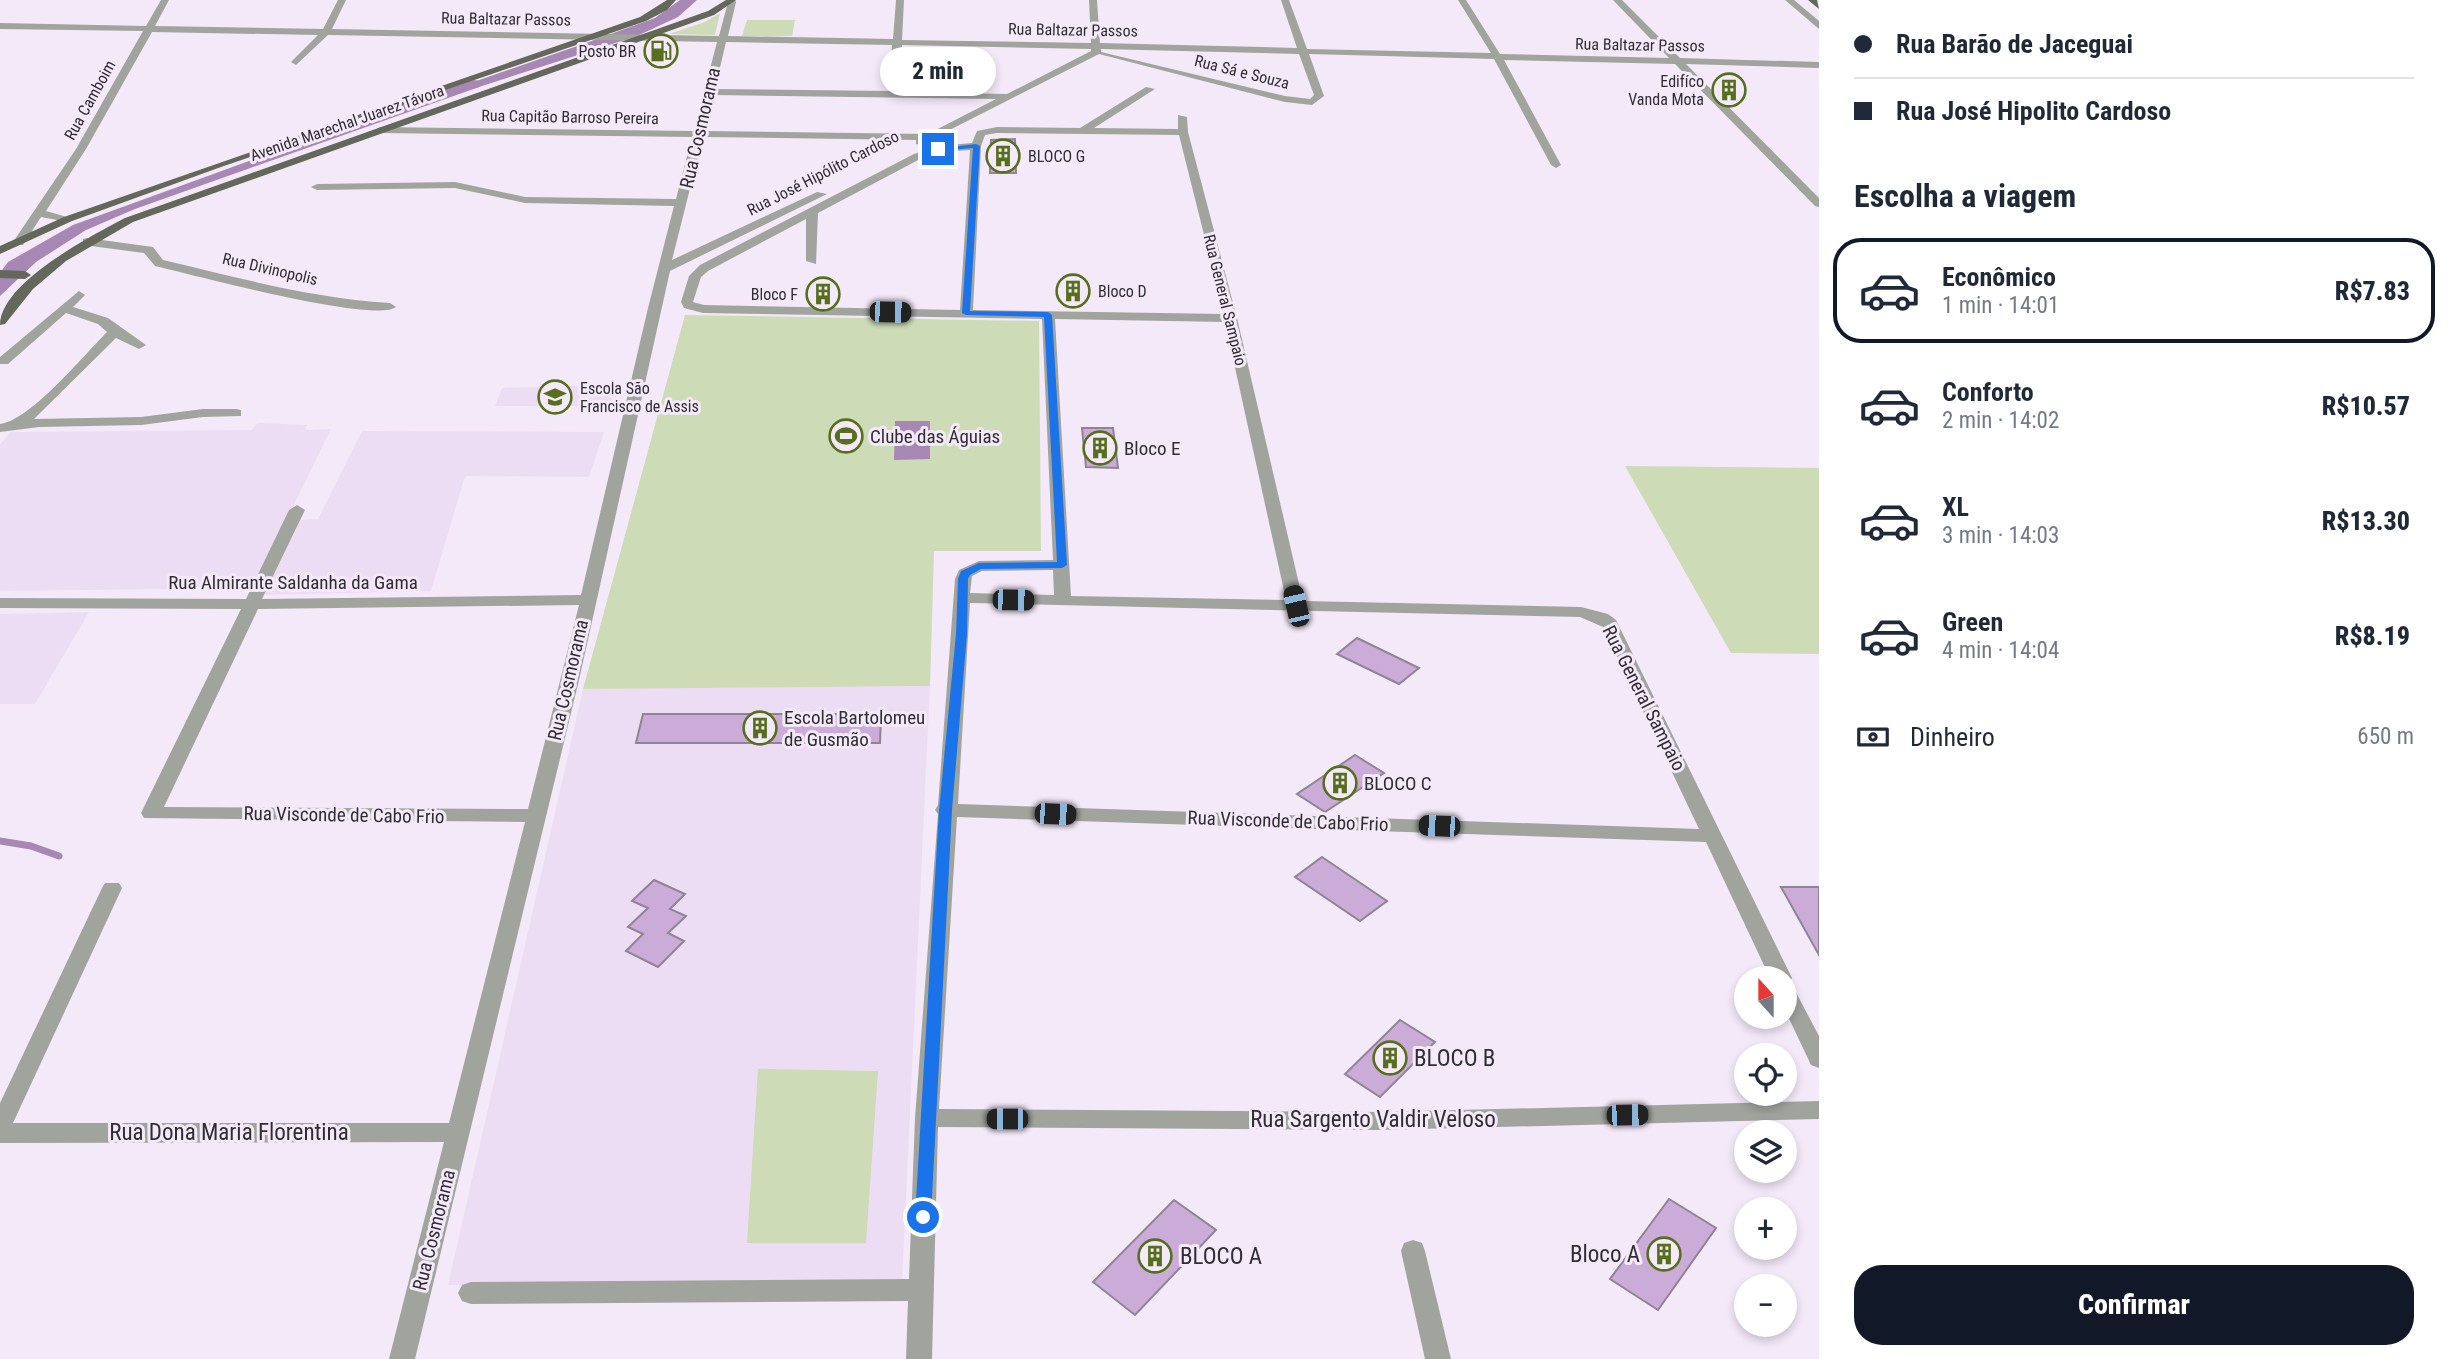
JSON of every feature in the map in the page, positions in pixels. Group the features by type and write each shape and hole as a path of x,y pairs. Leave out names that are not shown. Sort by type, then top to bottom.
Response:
{"main road":[{"name":"Avenida Marechal Juarez Távora","path":"0,250 68,219 335,123 598,36 654,14 672,0"},
{"path":"1812,0 1819,6"},
{"name":"Avenida Marechal Juarez Távora","path":"0,321 41,275 87,242 130,220 711,13 732,1"},
{"path":"556,35 566,45"},
{"path":"0,274 25,275"}],"street":[{"name":"Rua Camboim","path":"19,242 81,149 165,0"},
{"path":"296,62 326,32 342,0"},
{"path":"894,93 900,0"},
{"path":"1093,0 1097,49"},
{"name":"Rua Sá e Souza","path":"1097,49 1285,99 1312,102 1319,96 1285,0"},
{"path":"1462,0 1497,57 1556,165"},
{"path":"1617,0 1819,204"},
{"path":"1789,0 1819,26"},
{"name":"Rua Cosmorama","path":"402,1359 732,1"},
{"name":"Rua Baltazar Passos","path":"0,26 898,42 1819,65"},
{"name":"Rua José Hipólito Cardoso","path":"666,268 821,194 1097,49"},
{"path":"1082,131 1150,89"},
{"path":"708,92 1008,96"},
{"name":"Rua General Sampaio","path":"1182,117 1183,132 1231,318 1296,606"},
{"name":"Rua Capitão Barroso Pereira","path":"380,130 928,137"},
{"path":"966,313 976,146 979,136 987,131 1183,132"},
{"path":"976,146 932,151 704,268 695,276 687,302 692,308 703,309 1231,318"},
{"path":"317,187 455,185 525,200 682,203"},
{"path":"812,211 812,261"},
{"path":"39,213 68,219"},
{"name":"Rua Divinopolis","path":"87,242 149,250 154,260 159,263 262,288 390,307"},
{"path":"25,275 41,275"},
{"path":"3,361 79,295"},
{"path":"65,309 103,321 115,332 139,345"},
{"path":"1048,315 1063,601"},
{"path":"4,430 38,410 115,332"},
{"path":"4,430 39,423 141,421 203,413 236,414"},
{"path":"251,604 297,510"},
{"path":"919,1359 927,1118 945,810 965,573 979,566 1062,565"},
{"name":"Rua General Sampaio","path":"962,598 1581,612 1602,618 1610,624 1775,966"},
{"name":"Rua Almirante Saldanha da Gama","path":"0,603 251,604 586,600"},
{"name":"Rua Visconde de Cabo Frio","path":"251,604 151,813 536,816"},
{"name":"Rua Visconde de Cabo Frio","path":"945,810 1714,836"},
{"path":"0,1127 112,888"},
{"path":"1797,1012 1819,1059"},
{"name":"Rua Sargento Valdir Veloso","path":"927,1118 1380,1121 1819,1110"},
{"name":"Rua Dona Maria Florentina","path":"0,1133 458,1132"},
{"path":"1413,1251 1438,1359"},
{"path":"471,1293 920,1290"}],"shaded area":[{"path":"680,0 697,0 678,17 637,36 482,86 135,209 86,230 36,262 0,296 0,273 8,262 73,225 655,18"},
{"name":"Escola São Francisco de Assis","path":"613,385 611,406 495,406 502,388"},
{"path":"895,421 930,421 930,459 894,460"},
{"path":"258,423 307,425 305,430 331,429 253,588 0,591 0,445 10,432 251,430"},
{"path":"362,431 604,432 589,477 465,476 431,591 264,595 301,520 318,519"},
{"path":"89,612 35,704 0,704 0,614"},
{"path":"930,686 902,1283 448,1285 583,689"}],"green space":[{"path":"720,13 715,35 669,34 705,22"},
{"path":"747,20 795,20 792,36 742,36"},
{"name":"Clube das Águias","path":"685,315 1039,321 1041,551 934,551 930,686 583,689"},
{"path":"1625,466 1819,468 1819,654 1731,653"},
{"path":"758,1069 878,1071 866,1243 747,1243"}],"building":[{"name":"BLOCO G","path":"1015,139 1016,173 990,173 991,140"},
{"name":"Bloco E","path":"1082,428 1113,428 1118,468 1086,467"},
{"path":"1357,638 1419,668 1399,684 1337,654"},
{"name":"Escola Bartolomeu de Gusmão","path":"643,714 881,714 880,743 636,743"},
{"name":"BLOCO C","path":"1355,755 1384,773 1325,812 1297,794"},
{"path":"1322,857 1387,901 1360,921 1295,877"},
{"path":"654,880 685,894 670,909 686,916 668,933 684,941 658,967 626,951 643,934 628,927 648,908 632,901"},
{"path":"1781,887 1819,887 1819,955"},
{"name":"BLOCO B","path":"1400,1020 1435,1042 1380,1097 1345,1074"},
{"name":"Bloco A","path":"1669,1199 1716,1228 1658,1310 1610,1279"},
{"name":"BLOCO A","path":"1174,1200 1216,1230 1135,1315 1093,1282"}],"waterway":[{"path":"352,125 417,100 474,84"},
{"path":"0,841 31,846 59,856"}],"place":[{"name":"Posto BR","path":"661,51"},
{"name":"Edifíco Vanda Mota","path":"1729,90"},
{"name":"BLOCO G","path":"1003,156"},
{"name":"Bloco D","path":"1073,291"},
{"name":"Bloco F","path":"823,294"},
{"name":"Escola São Francisco de Assis","path":"555,397"},
{"name":"Clube das Águias","path":"846,436"},
{"name":"Bloco E","path":"1100,448"},
{"name":"Escola Bartolomeu de Gusmão","path":"760,728"},
{"name":"BLOCO C","path":"1340,783"},
{"name":"BLOCO B","path":"1390,1058"},
{"name":"Bloco A","path":"1664,1254"},
{"name":"BLOCO A","path":"1155,1256"}],"route":[{"path":"923,1217 945,810 961,634 963,579 965,573 979,566 1062,565 1048,315 966,313 976,146 938,149"}]}
